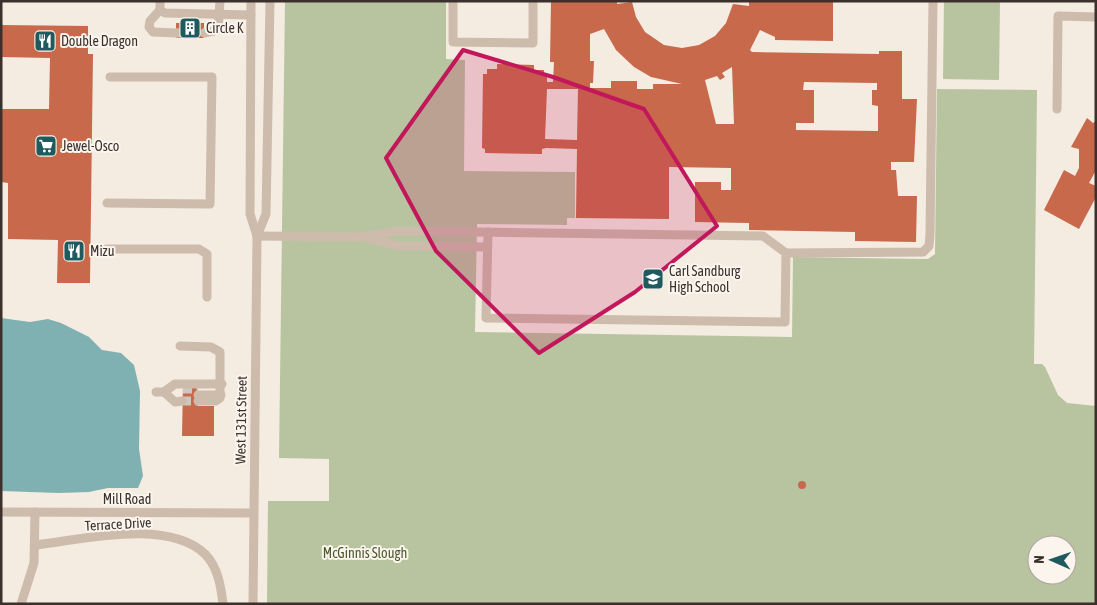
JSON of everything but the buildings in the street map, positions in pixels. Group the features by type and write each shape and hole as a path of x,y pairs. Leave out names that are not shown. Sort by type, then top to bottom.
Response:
{"street":[{"path":"204,33 218,30 220,1"},
{"name":"West 131st Street","path":"251,1 250,214 257,236 253,604"},
{"name":"West 131st Street","path":"257,236 266,214 270,1"},
{"path":"453,1 453,42 532,43 533,1"},
{"path":"257,236 362,237 398,231 763,236 786,253 918,254 923,252 928,246 933,1"},
{"path":"176,33 153,32 149,27 160,5 165,13 251,15"},
{"path":"1057,109 1058,16 1096,17"},
{"path":"108,203 210,204 212,77 110,77"},
{"path":"488,232 486,318 785,322 786,253"},
{"path":"362,237 398,246 487,247"},
{"path":"107,248 199,249 207,254 207,297"},
{"path":"180,346 211,346 218,350 222,360 221,389"},
{"path":"182,395 164,392 175,384 221,389"},
{"path":"198,395 221,389"},
{"name":"Mill Road","path":"1,512 253,513"},
{"path":"21,604 34,563 35,512"},
{"name":"Terrace Drive","path":"35,546 124,535 159,535 183,541 196,547 210,562 220,582 223,604"}],"highlighted area":[{"path":"463,50 553,77 644,109 717,226 635,292 539,353 436,251 386,158"}],"green space":[{"name":"McGinnis Slough","path":"285,1 446,1 446,59 465,60 464,171 575,172 575,218 567,218 567,225 477,224 475,332 792,337 793,257 928,259 935,254 937,89 1037,90 1034,364 1042,364 1045,367 1058,395 1067,403 1096,406 1096,604 267,604 268,501 329,501 329,459 279,458"},
{"path":"944,1 1000,1 999,80 943,79"}],"water":[{"path":"1,318 30,322 48,319 61,323 89,337 102,350 121,353 134,365 140,391 139,449 143,476 138,488 108,488 89,492 59,493 1,491"}],"tunnel":[{"path":"176,33 204,33"},
{"path":"183,389 198,389"},
{"path":"182,401 198,401"}],"place":[{"name":"Circle K","path":"190,28"},
{"name":"Double Dragon","path":"45,41"},
{"name":"Jewel-Osco","path":"46,146"},
{"name":"Mizu","path":"74,251"},
{"name":"Carl Sandburg High School","path":"653,279"}]}
